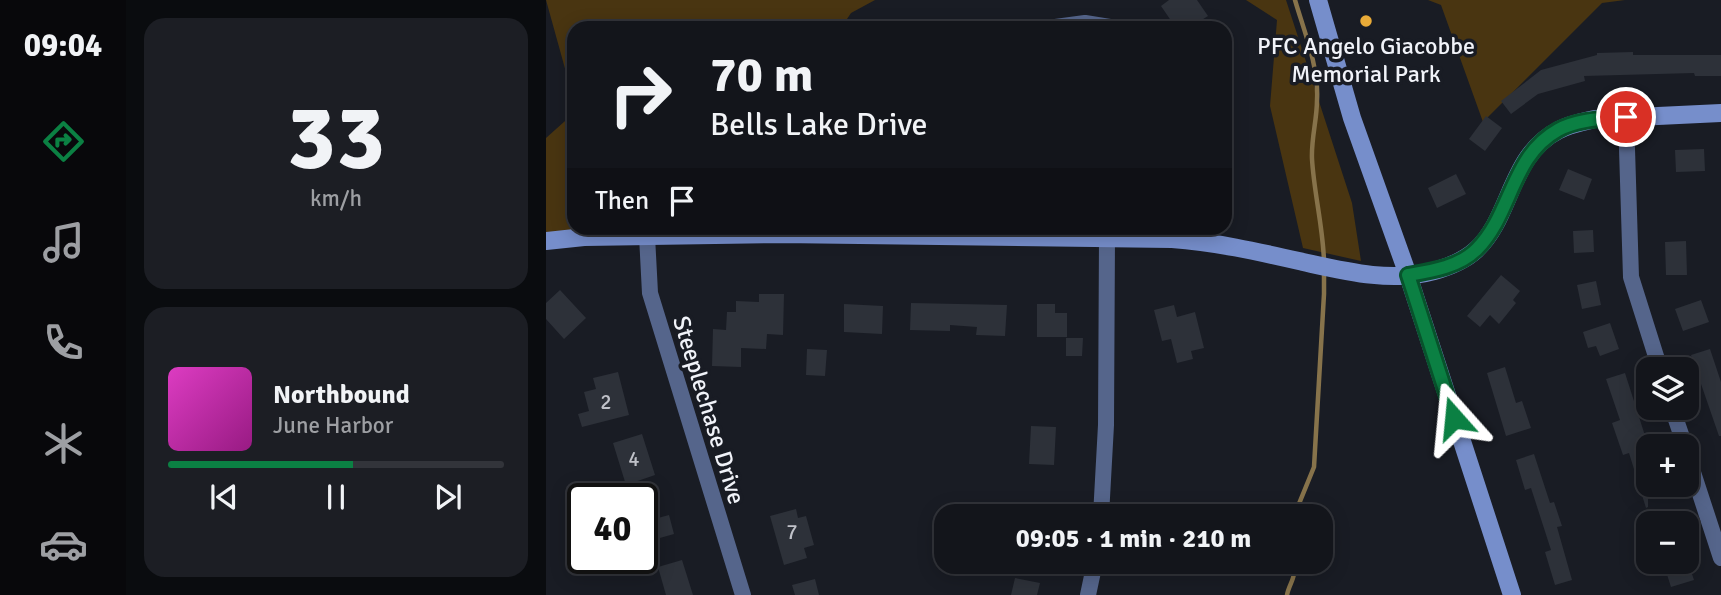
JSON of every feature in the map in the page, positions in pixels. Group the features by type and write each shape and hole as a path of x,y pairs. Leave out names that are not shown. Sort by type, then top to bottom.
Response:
{"street":[{"path":"1318,0 1352,118 1408,275 1512,595"},
{"path":"1181,235 1336,269 1373,274 1408,275 1443,268 1476,250 1494,224 1519,171 1545,139 1558,130 1575,123 1626,117 1721,113"},
{"path":"1626,117 1631,276 1656,357"},
{"path":"546,241 714,235"},
{"path":"890,235 1140,235"},
{"name":"Steeplechase Drive","path":"647,236 650,293 743,595"},
{"path":"1102,504 1106,425 1107,237"},
{"path":"1699,491 1721,558"},
{"path":"1088,595 1092,574"}],"shaded area":[{"path":"546,0 875,0 851,13 846,21 567,21 567,76"},
{"path":"1246,0 1286,0 1352,203 1361,261 1303,248 1270,106 1277,20"},
{"path":"1428,0 1625,0 1602,3 1483,122 1441,5"},
{"path":"567,119 567,232 546,235 546,138"}],"building":[{"path":"1169,0 1197,0 1208,16 1200,21 1171,21 1161,6"},
{"path":"1633,52 1633,55 1721,55 1721,76 1695,76 1694,73 1584,76 1585,81 1538,94 1511,114 1501,101 1541,70 1597,53"},
{"path":"1486,116 1502,128 1485,151 1469,139"},
{"path":"1704,149 1705,171 1676,172 1675,150"},
{"path":"1568,169 1592,179 1584,200 1559,190"},
{"path":"1456,174 1466,194 1437,208 1428,188"},
{"path":"1593,230 1594,252 1574,253 1573,231"},
{"path":"1686,241 1687,275 1666,275 1665,242"},
{"path":"1501,275 1520,291 1513,300 1516,303 1499,324 1490,315 1480,327 1467,316"},
{"path":"1596,281 1601,305 1582,309 1577,285"},
{"path":"560,290 586,318 564,339 546,319 546,303"},
{"path":"759,294 784,294 783,335 767,334 766,349 741,348 741,367 712,366 713,329 726,330 727,312 736,312 736,301 759,302"},
{"path":"1701,300 1709,322 1683,331 1675,309"},
{"path":"911,303 1007,305 1005,336 976,335 977,327 950,325 950,331 910,330"},
{"path":"844,304 883,306 882,334 844,332"},
{"path":"1037,304 1055,304 1055,313 1067,313 1067,337 1037,337"},
{"path":"1174,305 1177,317 1195,312 1204,348 1191,351 1193,359 1177,363 1171,339 1162,341 1154,310"},
{"path":"1610,323 1619,349 1600,356 1596,346 1588,348 1583,332"},
{"path":"1066,338 1083,338 1082,356 1066,356"},
{"path":"807,349 827,350 825,376 806,375"},
{"path":"1710,349 1721,382 1721,436 1699,378 1699,357 1691,355"},
{"path":"1505,367 1516,403 1522,401 1531,428 1506,436 1487,373"},
{"path":"618,372 629,415 582,427 578,414 589,411 584,392 596,389 593,378"},
{"path":"1625,373 1636,407 1636,420 1640,420 1644,434 1636,434 1636,476 1629,453 1623,455 1612,423 1620,420 1606,379"},
{"path":"1031,426 1056,427 1054,465 1029,464"},
{"path":"642,434 655,475 625,483 613,443"},
{"path":"1534,454 1550,503 1554,502 1562,526 1557,527 1572,580 1555,585 1545,552 1551,550 1531,488 1525,490 1516,460"},
{"path":"1643,497 1648,497 1646,508"},
{"path":"796,509 798,518 806,516 814,545 804,548 807,558 784,565 770,516"},
{"path":"669,515 674,534 658,538 658,518"},
{"path":"682,560 693,595 666,595 658,567"},
{"path":"1667,574 1692,574 1694,580 1671,587"},
{"path":"1015,578 1040,583 1037,595 1011,595"},
{"path":"815,579 819,595 795,595 792,585"}],"waterway":[{"path":"1295,0 1316,75 1317,107 1312,159 1324,261"},
{"path":"1299,504 1314,467 1324,270"},
{"path":"1287,595 1294,574"}],"place":[{"name":"PFC Angelo Giacobbe Memorial Park","path":"1366,21"}],"route":[{"path":"1454,418 1408,275 1434,271 1460,261 1476,250 1494,224 1519,171 1545,139 1575,123 1626,117"}]}
